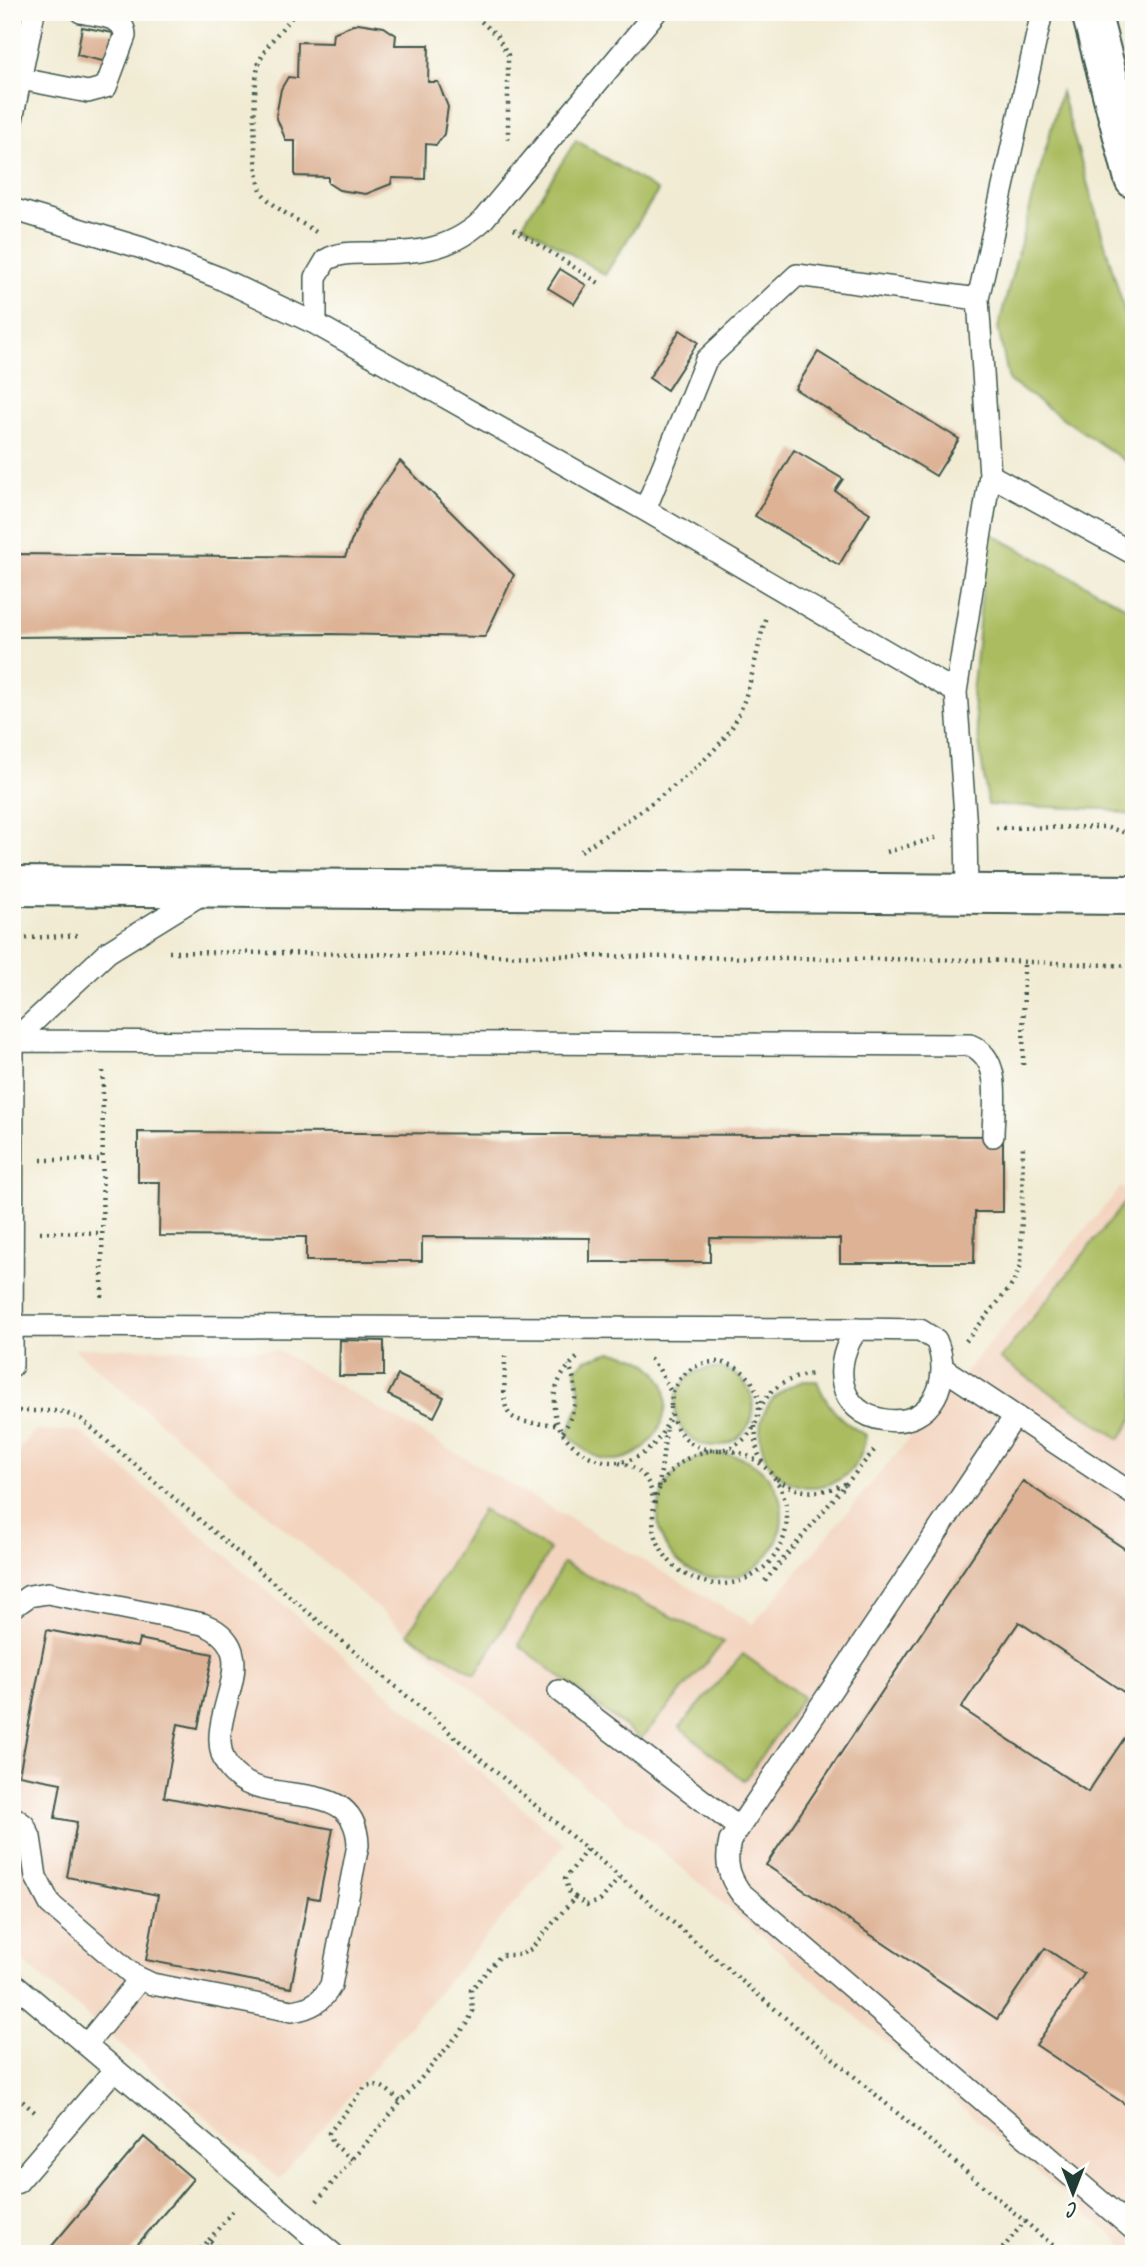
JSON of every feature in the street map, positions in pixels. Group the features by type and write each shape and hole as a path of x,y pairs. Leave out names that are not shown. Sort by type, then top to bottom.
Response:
{"main road":[{"path":"1091,12 1134,179"},
{"path":"12,887 1134,895"}],"lane":[{"path":"12,120 34,12"},
{"path":"316,324 316,277 320,267 335,255 432,250 468,234 489,213 656,12"},
{"path":"967,892 966,828 956,692 990,475 978,299 1042,12"},
{"path":"21,79 88,92 106,87 125,36 125,27 119,20 89,13"},
{"path":"12,209 142,248 217,276 316,324 645,510 956,692"},
{"path":"645,510 706,360 797,275 978,299"},
{"path":"990,475 1134,554"},
{"path":"12,1366 13,1041 108,952 213,887"},
{"path":"13,1041 970,1045 985,1054 991,1064 993,1136"},
{"path":"12,1326 858,1329 920,1330 936,1340 944,1369 936,1397 920,1412 900,1420 870,1416 858,1408 842,1383 842,1354 858,1329"},
{"path":"944,1369 1134,1495"},
{"path":"1015,1416 738,1829 727,1854 728,1869 740,1892 1134,2230"},
{"path":"12,1608 29,1596 48,1593 203,1624 221,1631 229,1640 234,1653 221,1728 221,1751 227,1766 239,1779 256,1787 332,1802 345,1809 357,1830 358,1845 331,1984 318,2003 292,2011 140,1979 50,1904 36,1877 30,1837 24,1825 12,1816"},
{"path":"559,1691 738,1829"},
{"path":"86,2045 140,1979"},
{"path":"12,1982 333,2254"},
{"path":"12,2184 18,2182 115,2069"}],"path":[{"path":"296,12 265,50 257,69 256,174 262,193 271,202 346,253"},
{"path":"471,12 497,36 508,55 508,190"},
{"path":"489,213 602,285"},
{"path":"591,854 577,854 648,806 721,744 737,719 775,587"},
{"path":"881,854 966,828 1105,827 1134,835"},
{"path":"12,939 90,934 108,952"},
{"path":"166,952 1024,961 1134,966"},
{"path":"1023,1072 1024,961"},
{"path":"102,1326 103,1041"},
{"path":"944,1369 1017,1276 1022,1253 1023,1142"},
{"path":"13,1159 103,1160"},
{"path":"13,1232 102,1233"},
{"path":"505,1328 507,1411 515,1420 525,1424 558,1424"},
{"path":"640,1352 659,1369 672,1394"},
{"path":"579,1356 569,1365 557,1385 555,1397 558,1424 562,1433 569,1444 590,1458 633,1467 645,1476 653,1492 653,1525 658,1543 675,1565 699,1580 717,1584 736,1582 753,1575 768,1563 779,1548 786,1530 787,1511 783,1493 774,1477"},
{"path":"653,1506 659,1488 672,1394 676,1384 693,1367 704,1363 727,1364 738,1368 754,1385 759,1408 754,1435 763,1465"},
{"path":"562,1433 576,1401 575,1384 569,1365"},
{"path":"659,1488 669,1473 684,1460 742,1440 762,1404 784,1382 815,1374 842,1383"},
{"path":"12,1411 60,1411 81,1419 1063,2254"},
{"path":"671,1414 683,1437 706,1449 735,1451 763,1465 787,1486 818,1493 848,1483"},
{"path":"765,1581 900,1420"},
{"path":"615,1463 640,1456 650,1449 666,1429"},
{"path":"768,1563 775,1569"},
{"path":"587,1849 565,1879 568,1891 575,1897 587,1905 596,1903 620,1877"},
{"path":"272,2254 467,2024 473,2011 471,1990 496,1959 507,1953 520,1955 531,1950 575,1897"},
{"path":"352,2159 333,2144 329,2133 365,2087 372,2084 382,2086 401,2102"},
{"path":"196,2254 254,2187"},
{"path":"998,2254 1025,2221"},
{"path":"209,2239 225,2254"}],"shaded area":[{"path":"1121,1187 1134,1196 1134,2254 73,1348 277,1350 753,1624"},
{"path":"35,1431 79,1431 565,1844 279,2179 12,1952 12,1458"}],"green space":[{"path":"1061,92 1134,344 1134,467 1009,381 998,328"},
{"path":"576,140 658,191 605,275 523,224"},
{"path":"988,532 1134,611 1134,816 1104,809 988,805 972,694"},
{"path":"1124,1203 1134,1215 1134,1417 1120,1439 1000,1359"},
{"path":"611,1352 645,1362 662,1382 666,1406 658,1430 642,1449 620,1459 594,1456 568,1433 581,1402 576,1368 586,1360"},
{"path":"706,1368 722,1368 736,1374 747,1385 753,1399 753,1415 747,1429 736,1440 722,1446 706,1446 692,1440 681,1429 675,1415 675,1399 681,1385 692,1374"},
{"path":"804,1381 817,1381 825,1399 836,1413 866,1435 860,1457 847,1474 834,1482 810,1487 789,1482 773,1469 763,1451 760,1431 765,1411 779,1393"},
{"path":"720,1454 744,1459 764,1472 777,1492 782,1516 777,1540 764,1560 744,1573 720,1578 696,1573 676,1560 663,1540 658,1516 663,1492 676,1472 696,1459"},
{"path":"482,1510 550,1550 476,1674 408,1634"},
{"path":"563,1563 724,1642 641,1739 519,1645"},
{"path":"743,1654 803,1697 744,1781 680,1727"}],"building":[{"path":"358,23 384,27 396,35 395,45 429,45 428,82 438,82 448,107 444,134 436,145 426,144 425,179 392,178 391,184 366,194 339,190 328,183 328,177 295,176 295,141 286,141 276,116 281,89 288,77 297,78 298,42 332,43 333,33"},
{"path":"82,27 113,33 107,62 77,55"},
{"path":"560,269 586,285 574,304 548,288"},
{"path":"680,330 698,342 667,390 649,378"},
{"path":"818,352 959,439 936,476 795,389"},
{"path":"794,450 843,479 835,491 870,513 839,565 755,516"},
{"path":"400,461 514,575 485,637 331,634 12,637 12,554 345,557 363,513"},
{"path":"138,1132 1003,1136 1003,1212 975,1212 974,1263 840,1263 840,1239 710,1238 710,1262 590,1262 590,1238 422,1237 422,1261 306,1261 306,1237 159,1236 160,1182 138,1182"},
{"path":"340,1340 384,1341 384,1376 339,1376"},
{"path":"398,1375 444,1397 434,1417 388,1395"},
{"path":"1023,1481 1134,1555 1134,1699 1019,1622 961,1708 1088,1792 1134,1724 1134,2110 1036,2045 1084,1974 1045,1948 997,2019 766,1865"},
{"path":"47,1630 137,1647 139,1639 213,1654 198,1728 178,1724 164,1797 333,1829 319,1899 308,1897 291,1988 146,1960 158,1895 67,1877 77,1822 55,1818 61,1783 19,1775"},
{"path":"144,2137 193,2179 129,2254 45,2254"}]}
